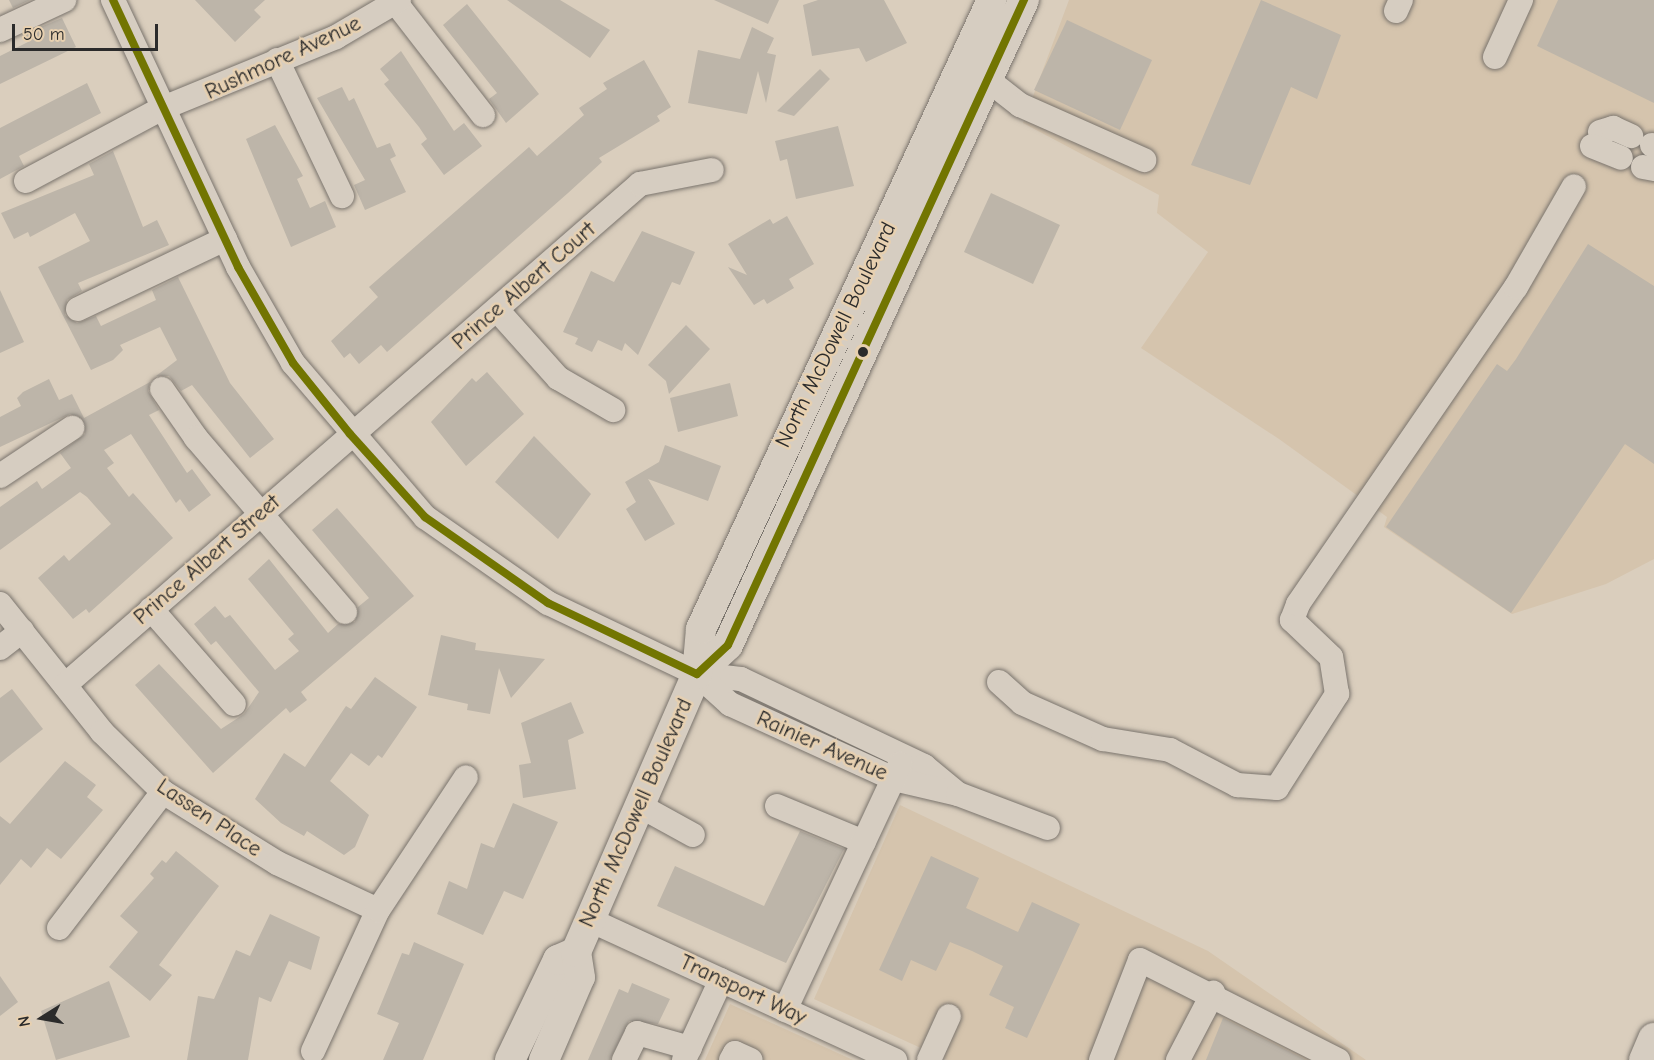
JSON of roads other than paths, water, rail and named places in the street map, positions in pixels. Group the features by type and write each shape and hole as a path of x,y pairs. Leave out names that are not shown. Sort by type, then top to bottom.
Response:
{"highway":[{"path":"1645,1060 1654,1039"}],"main road":[{"name":"North McDowell Boulevard","path":"544,1060 580,977 576,952 642,807 697,674 701,629 992,0"},
{"name":"North McDowell Boulevard","path":"697,674 728,645 1024,0"},
{"name":"North McDowell Boulevard","path":"510,1060 558,960 576,952"}],"street":[{"path":"0,30 64,0"},
{"name":"Rainier Avenue","path":"113,0 225,238 293,363 350,434 425,517 548,603 697,674 730,704 894,779 958,794 1048,828"},
{"path":"1495,57 1521,0"},
{"path":"397,2 483,115"},
{"name":"Rushmore Avenue","path":"26,181 163,108 204,96 277,60 336,37 397,2"},
{"path":"277,60 342,196"},
{"path":"988,80 1020,105 1144,160"},
{"path":"1596,139 1613,128 1643,154"},
{"name":"Prince Albert Court","path":"350,434 498,311 640,184 712,170"},
{"path":"999,682 1022,703 1103,739 1170,750 1237,785 1277,788 1337,694 1331,657 1292,620 1298,604 1510,297 1574,186"},
{"path":"78,309 225,238"},
{"path":"498,311 558,378 612,410"},
{"path":"162,389 258,515 345,612"},
{"path":"0,476 72,428"},
{"name":"Prince Albert Street","path":"65,685 350,434"},
{"name":"Lassen Place","path":"0,604 65,685 163,792 277,863 378,910"},
{"path":"151,609 234,704"},
{"path":"0,648 22,631"},
{"name":"Rainier Avenue","path":"697,674 741,679 903,756 958,794"},
{"path":"785,1010 903,756"},
{"path":"313,1051 378,910 466,777"},
{"path":"59,928 163,792"},
{"path":"777,806 864,842"},
{"path":"642,807 693,835"},
{"name":"Transport Way","path":"591,920 785,1010 870,1055 896,1060"},
{"path":"1101,1060 1140,960 1213,993 1338,1060"},
{"path":"624,1060 637,1033 687,1054 722,980"},
{"path":"1178,1060 1213,993"},
{"path":"929,1060 949,1016"},
{"path":"731,1060 735,1053 751,1060"}]}
